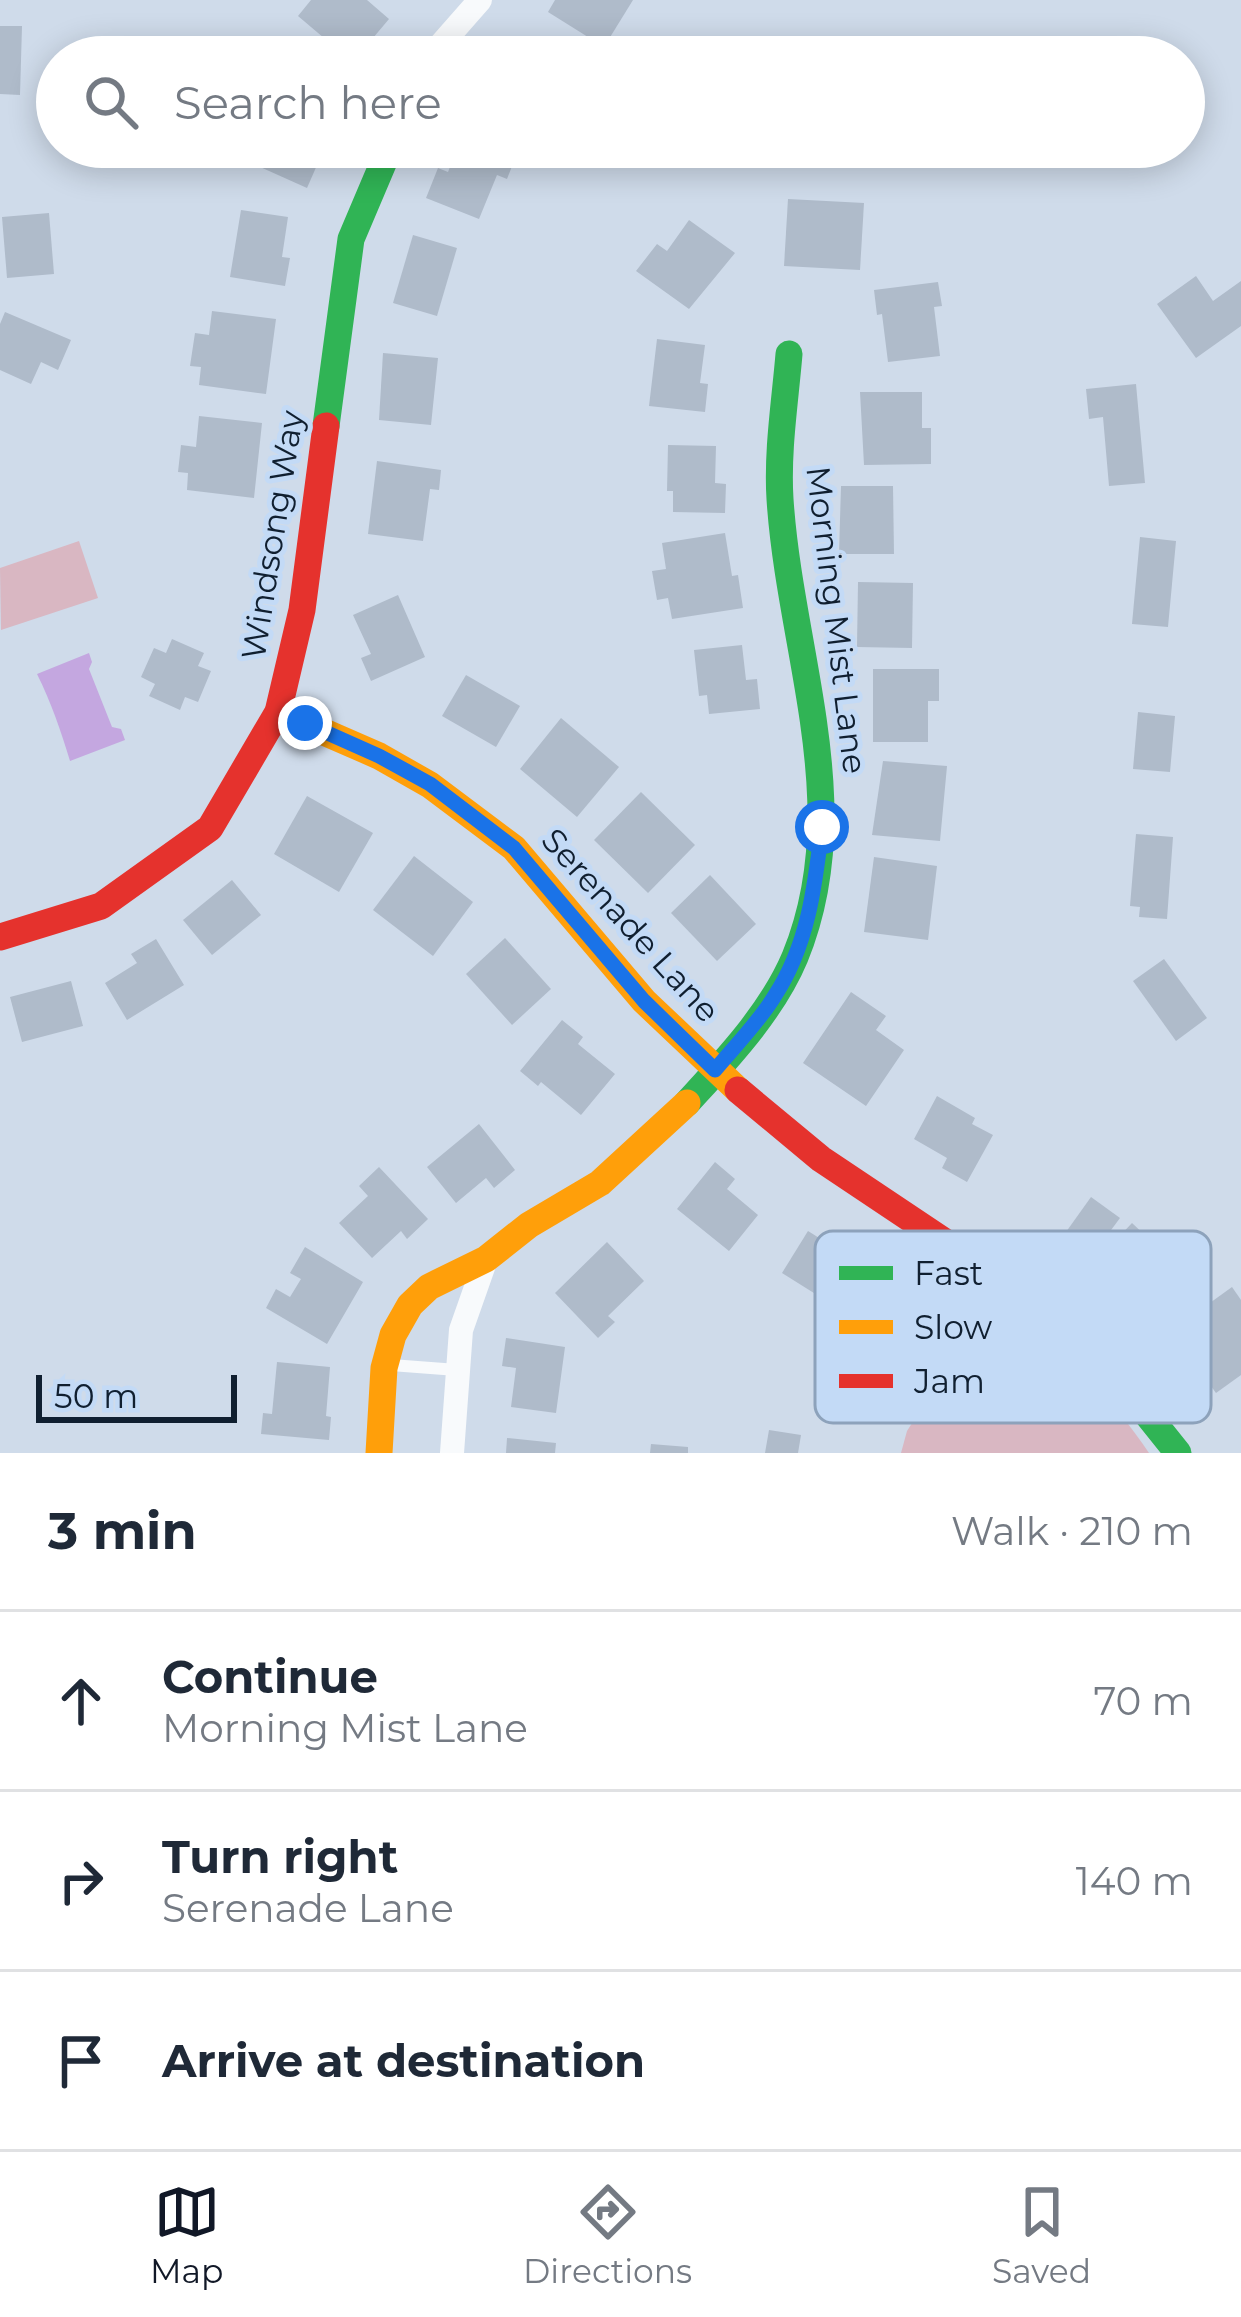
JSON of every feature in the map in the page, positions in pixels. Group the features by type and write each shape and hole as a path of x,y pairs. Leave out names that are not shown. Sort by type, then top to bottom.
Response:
{"street":[{"path":"446,36 470,4"},
{"name":"Windsong Way","path":"0,937 101,906 210,828 278,712 302,610 351,238 381,168"},
{"name":"Morning Mist Lane","path":"379,1453 388,1341 415,1298 435,1280 486,1259 628,1161 715,1070 774,997 793,961 807,923 822,827 820,734 781,500 780,449 789,354"},
{"name":"Serenade Lane","path":"278,712 430,784 514,848 644,1001 715,1070 821,1159 929,1231"},
{"path":"452,1453 461,1330 486,1259"},
{"name":"Serenade Lane","path":"1154,1423 1178,1453"}],"lane":[{"path":"384,1365 457,1370"}],"shaded area":[{"path":"79,541 98,598 1,630 0,568"},
{"path":"89,653 89,669 112,727 121,729 125,740 70,761 37,674"},
{"path":"912,1423 1126,1423 1149,1453 901,1453"}],"building":[{"path":"311,0 367,0 389,19 375,36 322,36 298,16"},
{"path":"555,0 633,0 611,36 586,36 548,12"},
{"path":"0,26 22,26 20,95 0,94"},
{"path":"263,168 316,168 307,188"},
{"path":"438,168 448,172 450,168 511,168 507,179 497,175 479,219 426,198"},
{"path":"788,199 864,203 860,270 784,266"},
{"path":"241,210 288,217 282,257 290,258 285,286 230,277"},
{"path":"49,213 54,274 7,278 2,217"},
{"path":"689,220 735,253 689,309 636,271 657,244 667,251"},
{"path":"413,235 457,248 437,316 393,303"},
{"path":"1196,276 1213,301 1241,281 1241,326 1196,358 1157,304"},
{"path":"938,282 942,306 934,307 940,356 888,362 874,290"},
{"path":"212,311 276,319 266,394 199,385 201,367 190,366 195,333 209,335"},
{"path":"5,312 71,340 58,370 41,362 31,384 0,370 0,324"},
{"path":"657,339 705,345 700,383 708,384 705,412 649,406"},
{"path":"383,353 438,358 431,425 379,420"},
{"path":"1136,384 1145,483 1109,486 1103,417 1089,419 1086,389"},
{"path":"860,392 922,392 922,428 931,428 931,464 864,465"},
{"path":"199,416 262,423 254,498 187,490 188,473 178,472 181,445 196,447"},
{"path":"668,445 716,446 715,483 726,484 725,513 673,512 673,491 667,491"},
{"path":"377,461 441,470 439,490 430,489 423,541 368,534"},
{"path":"841,486 893,486 894,554 839,554"},
{"path":"725,533 743,608 672,619 668,598 657,600 652,571 666,569 662,543"},
{"path":"1140,537 1176,541 1168,627 1132,624"},
{"path":"858,582 913,583 912,648 857,647"},
{"path":"398,595 425,657 371,681 361,658 371,654 353,615"},
{"path":"172,639 204,653 198,666 211,671 198,702 185,697 180,710 149,696 155,684 141,677 154,648 166,653"},
{"path":"742,645 746,680 757,679 760,709 709,714 707,695 699,696 694,650"},
{"path":"873,669 939,669 939,701 928,701 928,742 873,742"},
{"path":"466,675 520,706 496,747 442,716"},
{"path":"1138,712 1175,716 1170,772 1133,769"},
{"path":"561,718 619,767 577,817 520,769"},
{"path":"883,761 947,766 940,841 872,835"},
{"path":"641,792 695,845 648,893 594,840"},
{"path":"307,796 373,833 339,892 274,854"},
{"path":"1136,834 1173,837 1167,919 1139,917 1140,907 1130,906"},
{"path":"414,856 473,902 433,956 373,910"},
{"path":"874,857 937,866 928,940 864,932"},
{"path":"710,875 756,924 717,961 671,913"},
{"path":"232,880 261,915 212,955 183,920"},
{"path":"505,938 551,989 512,1025 466,974"},
{"path":"156,939 184,985 127,1020 105,983 137,963 131,954"},
{"path":"1164,959 1207,1018 1176,1041 1133,981"},
{"path":"71,981 83,1026 22,1042 10,997"},
{"path":"851,992 886,1016 876,1030 904,1050 866,1106 803,1063"},
{"path":"562,1020 583,1037 578,1044 615,1074 581,1115 520,1071"},
{"path":"937,1096 975,1118 972,1124 993,1135 967,1182 942,1168 947,1158 914,1139"},
{"path":"479,1124 515,1170 494,1188 486,1178 456,1203 427,1167"},
{"path":"715,1162 735,1179 727,1189 758,1215 729,1251 677,1209"},
{"path":"379,1167 428,1219 407,1239 401,1231 372,1258 339,1223 368,1196 359,1186"},
{"path":"1091,1197 1120,1218 1110,1231 1067,1231"},
{"path":"808,1231 815,1235 815,1294 782,1273"},
{"path":"607,1242 644,1281 608,1316 615,1322 598,1338 555,1293"},
{"path":"305,1247 363,1282 327,1344 266,1308 276,1289 290,1297 301,1279 290,1273"},
{"path":"1232,1287 1241,1300 1241,1375 1216,1393 1211,1386 1211,1302"},
{"path":"506,1338 565,1347 556,1413 511,1407 516,1368 502,1366"},
{"path":"277,1362 330,1367 329,1440 261,1434 263,1413 272,1414"},
{"path":"769,1430 801,1435 798,1453 765,1453"},
{"path":"507,1438 556,1443 555,1453 506,1453"},
{"path":"651,1444 688,1447 688,1453 650,1453"}],"traffic: fast":[{"path":"326,426 351,239 381,168"},
{"path":"687,1103 774,997 795,957 813,900 820,786 780,499 789,354"},
{"path":"1154,1423 1178,1453"}],"traffic: slow":[{"path":"278,712 379,756 430,785 514,848 644,1001 738,1090"},
{"path":"379,1453 384,1368 393,1335 410,1305 429,1287 486,1259 529,1225 600,1183 687,1103"}],"traffic: jam":[{"path":"0,937 101,906 210,828 278,712 302,610 326,426"},
{"path":"738,1090 821,1159 929,1231"}],"route":[{"path":"305,723 430,784 514,848 644,1001 715,1070 774,997 793,961 807,923 822,827"}]}
